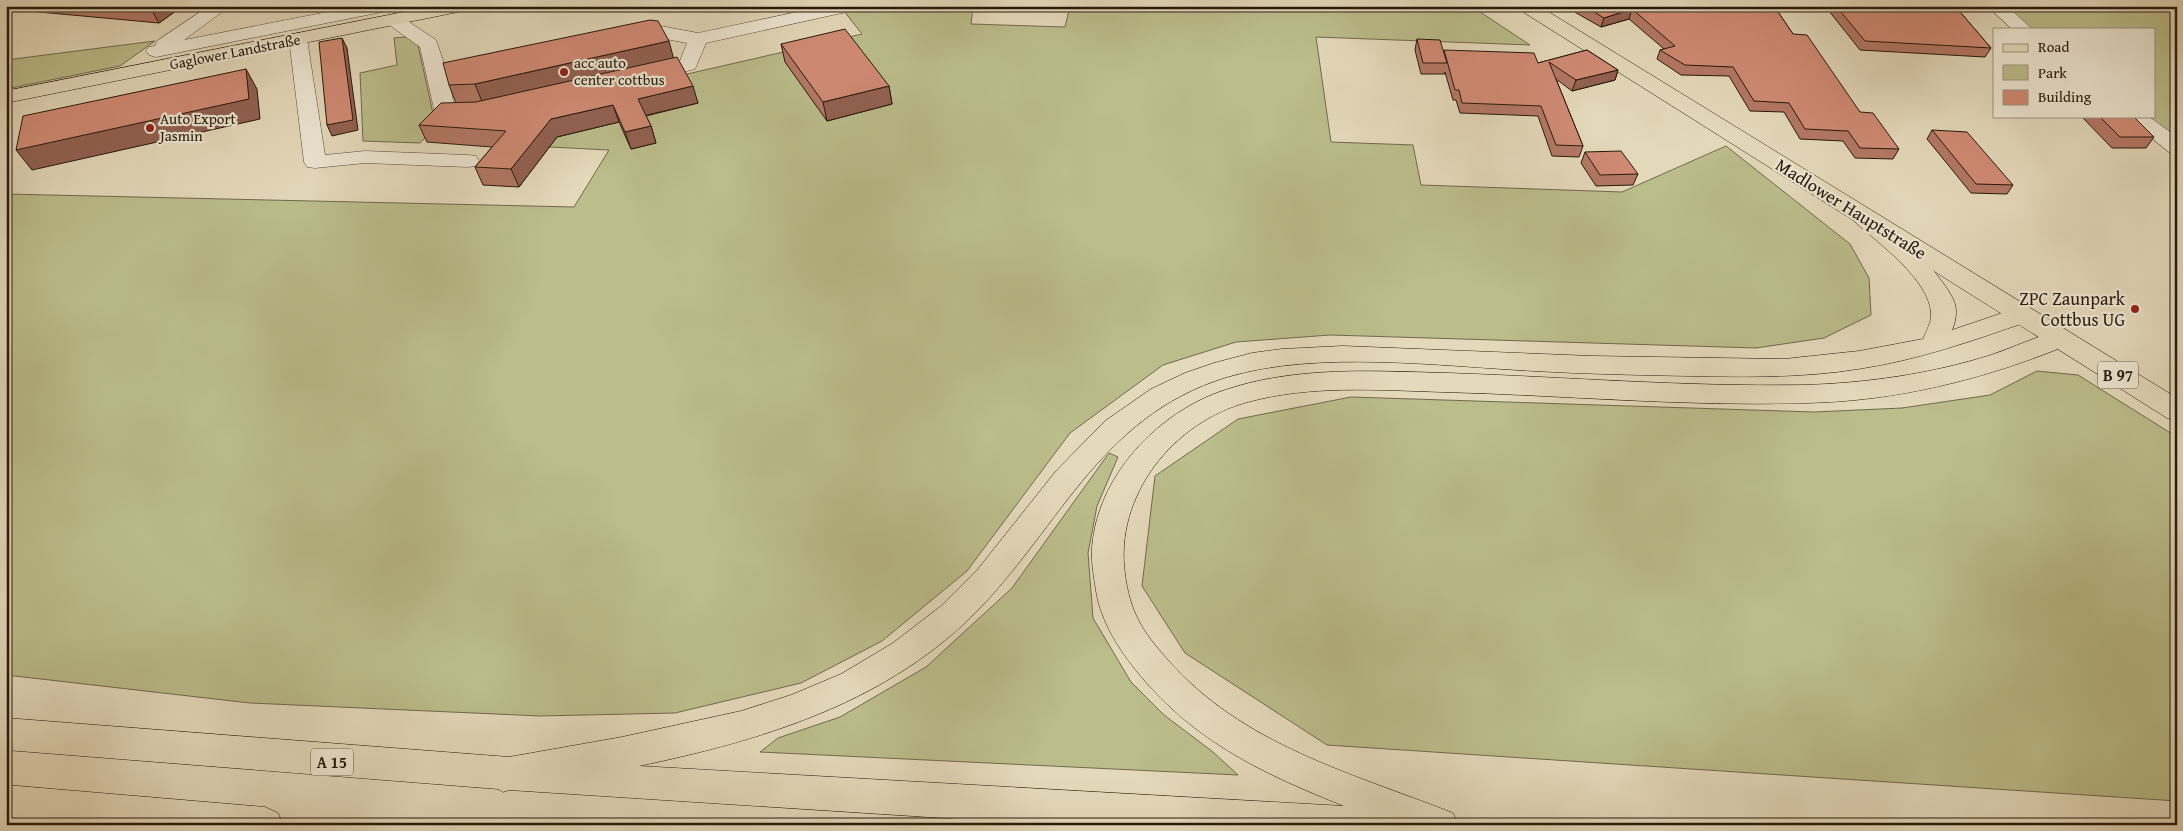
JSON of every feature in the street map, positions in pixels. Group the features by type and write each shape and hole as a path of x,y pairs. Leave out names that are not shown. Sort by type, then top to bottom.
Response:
{"main road":[{"name":"Gaglower Landstraße","path":"6,97 298,39 390,13 463,6"},
{"name":"Madlower Hauptstraße","path":"1526,6 1720,125 1864,218 2177,412"},
{"path":"1864,218 1919,270 1939,292 1944,317 1934,344"},
{"path":"503,775 756,724 815,702 864,679 948,620 1010,554 1074,469 1126,418 1153,399 1194,379 1241,365 1286,357 1333,354 1390,354 1592,365 1783,368 1850,361 1934,344 2020,315"},
{"path":"1440,825 1340,787 1254,750 1194,711 1156,674 1127,634 1112,597 1107,553 1112,518 1123,489 1140,462 1168,434 1198,414 1233,397 1277,386 1327,382 1396,381 1736,394 1818,393 1864,390 1960,373 2058,339"},
{"name":"A 15","path":"6,734 503,775 800,794 1363,825"},
{"path":"6,802 266,825"}],"street":[{"path":"140,70 141,64 156,51 220,6"},
{"path":"607,41 655,31 698,38 837,8 836,6"},
{"path":"1996,6 2022,28"},
{"path":"156,51 390,13 429,44 438,76 444,109 457,114 492,110"},
{"path":"632,78 688,65 698,38"},
{"path":"298,39 315,162 365,157 468,161"},
{"path":"438,76 503,63"},
{"path":"2137,118 2177,148"}],"green space":[{"path":"840,6 973,6 971,24 1065,27 1070,6 1471,6 1530,45 1316,37 1331,142 1413,145 1421,185 1622,192 1726,146 1850,244 1869,278 1871,315 1824,338 1756,348 1330,335 1236,342 1163,365 1070,433 967,571 882,641 801,683 675,713 540,716 250,703 6,675 6,194 574,207 609,150 510,145 530,110 862,34"},
{"path":"2003,6 2177,6 2177,142 2145,118 2156,118 2156,28 2029,28"},
{"path":"416,36 436,127 420,143 363,141 360,73 397,65 394,38"},
{"path":"155,41 120,66 6,89 6,60"},
{"path":"2037,371 2078,375 2177,437 2177,801 1327,745 1185,653 1142,586 1155,476 1238,419 1351,397 1814,412 1902,408 1990,395"},
{"path":"1109,453 1118,457 1097,506 1088,553 1093,618 1131,682 1164,715 1213,752 1238,775 760,752 778,738 840,717 926,667 1012,588"}],"building":[{"path":"1584,6 1774,6 1793,34 1807,35 1860,112 1873,113 1899,149 1860,148 1848,131 1805,129 1789,103 1754,101 1733,67 1685,65 1660,50 1675,46 1632,9 1604,18"},
{"path":"1836,6 1955,6 1991,48 1865,41"},
{"path":"650,20 658,21 669,41 475,84 449,85 443,63"},
{"path":"845,29 889,86 823,102 781,44"},
{"path":"342,38 353,120 327,125 319,42"},
{"path":"1417,39 1440,40 1447,63 1423,63"},
{"path":"1444,50 1534,53 1538,63 1587,50 1618,70 1576,80 1549,62 1583,146 1556,145 1541,106 1462,103 1459,90 1455,90"},
{"path":"677,57 693,86 638,99 651,126 625,132 613,105 551,119 511,169 475,167 506,131 419,125 441,103 476,102"},
{"path":"246,69 249,99 16,150 23,116"},
{"path":"2101,118 2135,118 2154,137 2120,137"},
{"path":"1932,130 1967,132 2013,185 1976,184"},
{"path":"1621,151 1638,174 1600,175 1585,152"}],"place":[{"name":"acc auto center cottbus","path":"564,72"},
{"name":"Auto Export Jasmin","path":"150,128"},
{"name":"ZPC Zaunpark Cottbus UG","path":"2135,309"}]}
